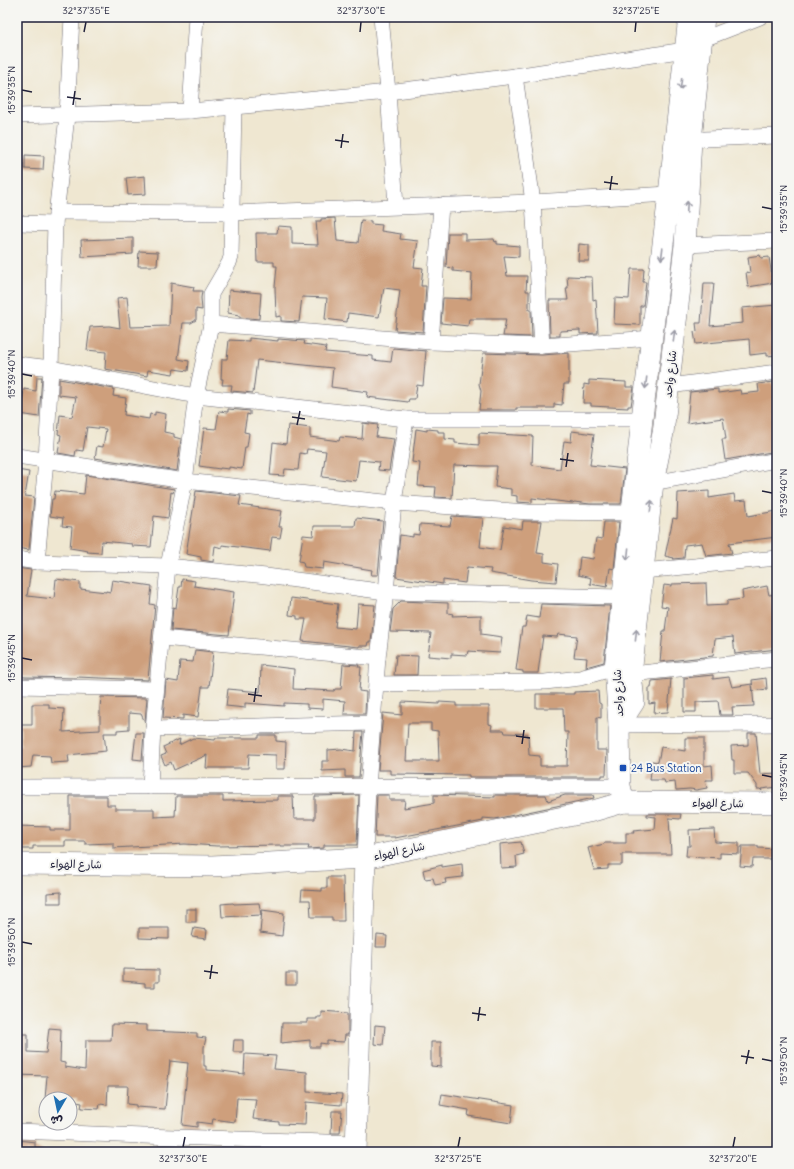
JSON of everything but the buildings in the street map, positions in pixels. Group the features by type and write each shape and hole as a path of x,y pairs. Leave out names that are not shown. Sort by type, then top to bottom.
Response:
{"street":[{"path":"37,562 46,460 56,218 67,116 72,17"},
{"path":"190,111 196,17"},
{"path":"381,17 396,206"},
{"name":"شارع واحد","path":"623,671 643,571 653,483 663,432 669,386 685,245 683,140 693,45 689,17"},
{"name":"شارع واحد","path":"693,45 704,17"},
{"path":"17,116 67,116 190,111 388,92 515,76 693,45 760,17"},
{"path":"515,76 533,202 542,346"},
{"path":"150,787 156,689 168,566 185,481 196,396 211,324 211,294 231,257 234,107"},
{"path":"683,140 777,136"},
{"name":"شارع واحد","path":"622,794 620,725 634,702 623,671 623,597 642,419 669,194 683,140"},
{"path":"17,223 56,218 533,202 669,194"},
{"path":"431,342 441,205"},
{"path":"685,245 777,241"},
{"path":"211,324 431,342 542,346 652,338"},
{"path":"17,364 51,368 196,396 406,419 642,419"},
{"path":"669,386 777,372"},
{"path":"17,1131 356,1147 365,858 372,723 394,503 406,419"},
{"path":"17,456 185,481 394,503 528,512 633,513"},
{"path":"653,483 777,460"},
{"path":"643,571 777,558"},
{"path":"17,559 37,562 168,566 266,576 386,592 623,597"},
{"path":"162,638 378,658"},
{"path":"376,684 546,682 623,671 777,658"},
{"path":"17,686 156,689"},
{"path":"153,729 372,723"},
{"path":"620,725 777,724"},
{"path":"17,787 368,787 622,794"},
{"name":"شارع الهواء","path":"17,864 212,866 365,858 592,811 622,794 777,804"}],"place":[{"name":"24 Bus Station","path":"623,768"}]}
